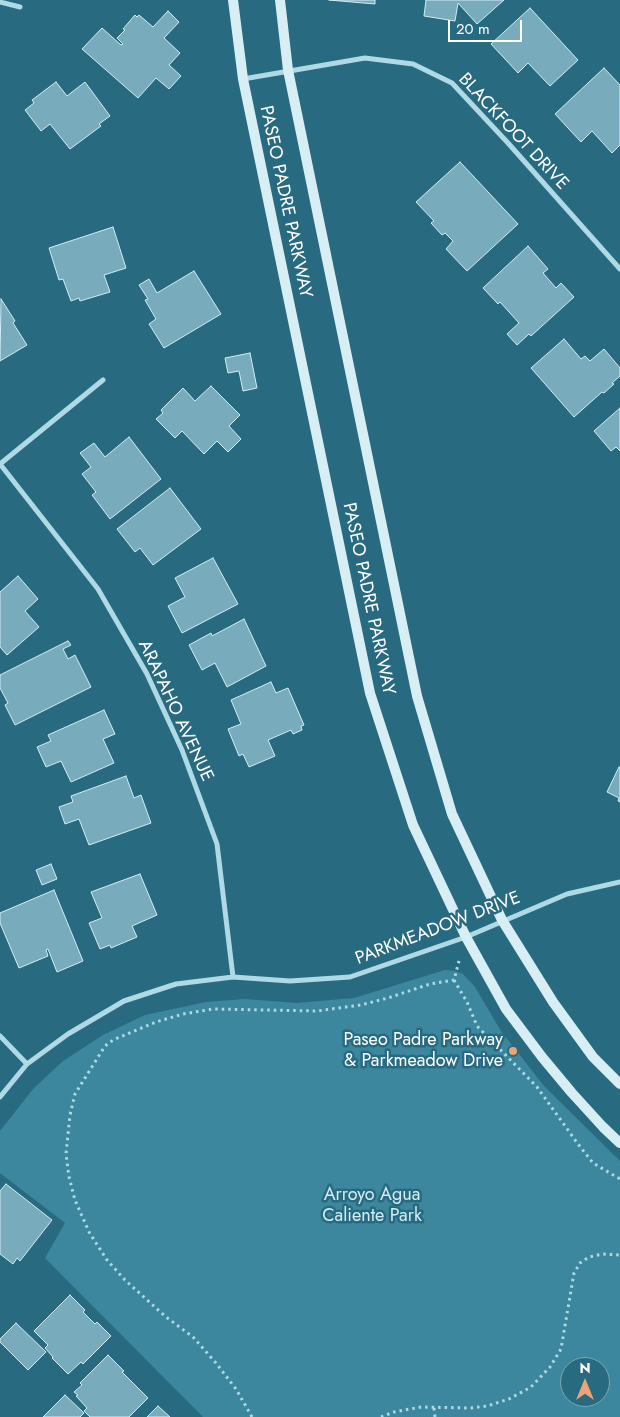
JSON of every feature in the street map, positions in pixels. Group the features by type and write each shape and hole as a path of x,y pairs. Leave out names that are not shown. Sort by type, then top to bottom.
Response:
{"main road":[{"name":"PASEO PADRE PARKWAY","path":"233,0 243,79 370,693 413,826 466,936 506,1009 542,1057 603,1127 620,1143"},
{"name":"PASEO PADRE PARKWAY","path":"280,0 288,70 417,696 452,814 502,920 553,1002 594,1057 620,1084"}],"street":[{"path":"0,2 20,7"},
{"name":"BLACKFOOT DRIVE","path":"243,79 365,58 413,64 452,83 508,142 620,269"},
{"path":"0,464 103,380"},
{"name":"ARAPAHO AVENUE","path":"0,464 98,589 147,674 182,750 217,844 233,977"},
{"name":"PARKMEADOW DRIVE","path":"0,1097 27,1064 68,1034 124,1001 176,984 233,977 290,981 350,977 466,936 567,894 620,882"},
{"path":"0,1036 27,1064"}],"path":[{"path":"466,936 454,980 467,1002 477,1026 537,1087 594,1163 620,1178"},
{"path":"252,1417 236,1389 216,1363 193,1337 166,1317 125,1280 107,1260 89,1232 71,1185 66,1154 70,1116 76,1094 105,1046 113,1040 156,1022 183,1014 213,1009 317,1011 360,1005 430,984 454,980"},
{"path":"381,1417 394,1412 421,1407 470,1408 487,1406 531,1387 550,1367 561,1349 574,1273 580,1263 589,1257 603,1254 620,1255"},
{"path":"434,1408 435,1417"}],"green space":[{"name":"Arroyo Agua Caliente Park","path":"445,970 463,974 475,987 501,1031 544,1086 620,1161 620,1417 203,1417 45,1258 65,1223 0,1173 0,1131 33,1089 63,1061 103,1035 145,1015 206,1002 245,999 297,1003 354,998"}],"building":[{"path":"329,0 375,0 375,4"},
{"path":"426,0 504,0 477,24 458,3 455,21 424,16"},
{"path":"530,8 578,60 550,86 528,63 518,73 491,44"},
{"path":"168,11 179,22 164,38 180,53 169,65 181,76 169,89 156,78 138,98 82,49 102,28 121,45 123,44 117,38 135,15 137,17 139,15 153,27"},
{"path":"604,68 620,85 620,145 612,153 592,131 581,142 555,114"},
{"path":"56,82 67,96 85,82 110,116 99,124 101,126 70,149 50,124 41,131 25,110 34,103 32,100"},
{"path":"460,162 518,224 467,271 446,249 453,241 445,233 442,235 431,223 434,221 416,202"},
{"path":"113,227 126,268 104,275 110,292 80,301 79,298 71,301 63,279 59,280 49,248"},
{"path":"528,246 548,269 543,273 556,288 561,283 574,297 531,336 529,334 517,345 507,334 519,323 500,302 498,304 483,288"},
{"path":"194,271 221,314 164,348 149,324 156,319 145,300 148,299 139,285 149,279 157,293"},
{"path":"1,299 27,345 0,361"},
{"path":"564,339 581,359 585,356 590,361 604,349 620,368 620,376 612,383 614,384 574,417 531,368"},
{"path":"250,353 257,388 243,391 239,371 228,373 225,358"},
{"path":"211,386 240,415 229,426 241,439 228,452 217,441 204,454 182,431 175,438 156,419 163,413 161,410 183,388 195,401"},
{"path":"620,408 620,451 616,447 611,451 594,431"},
{"path":"129,437 161,479 110,519 92,495 96,492 82,474 91,467 80,453 94,443 105,457"},
{"path":"170,488 201,529 153,565 140,548 135,552 117,529"},
{"path":"213,558 238,604 182,633 168,606 185,597 175,578"},
{"path":"18,576 38,599 25,611 39,627 7,655 0,647 0,592"},
{"path":"244,619 266,666 227,687 215,663 202,670 189,645 211,633 212,636"},
{"path":"68,641 71,645 63,649 68,659 75,655 91,687 15,725 5,705 8,703 0,688 0,675"},
{"path":"271,682 276,693 288,688 304,725 301,726 302,730 293,734 291,730 268,740 275,756 249,767 243,754 239,756 228,729 241,724 231,700"},
{"path":"104,710 115,734 103,739 114,763 71,782 61,761 46,767 37,747 51,741 48,735"},
{"path":"619,767 620,802 618,801 619,798 607,792"},
{"path":"126,776 134,798 141,795 151,823 89,845 79,819 65,824 59,807 73,802 71,796"},
{"path":"51,864 57,879 42,885 36,870"},
{"path":"140,874 157,915 132,926 137,937 111,948 110,945 100,949 89,923 102,918 91,892"},
{"path":"54,890 83,961 57,972 48,949 46,950 48,956 19,968 0,923 0,913"},
{"path":"6,1184 52,1220 20,1261 17,1258 13,1264 0,1254 0,1191"},
{"path":"70,1295 85,1310 83,1312 95,1324 97,1322 111,1336 83,1364 81,1362 68,1374 52,1358 45,1348 48,1345 34,1331"},
{"path":"16,1323 46,1352 28,1370 0,1342 0,1339"},
{"path":"108,1355 148,1398 129,1417 90,1417 84,1411 87,1408 74,1392 82,1385 80,1383"},
{"path":"65,1395 84,1413 80,1417 43,1417"},
{"path":"158,1406 170,1417 147,1417"}],"place":[{"name":"Paseo Padre Parkway & Parkmeadow Drive","path":"513,1051"}]}
